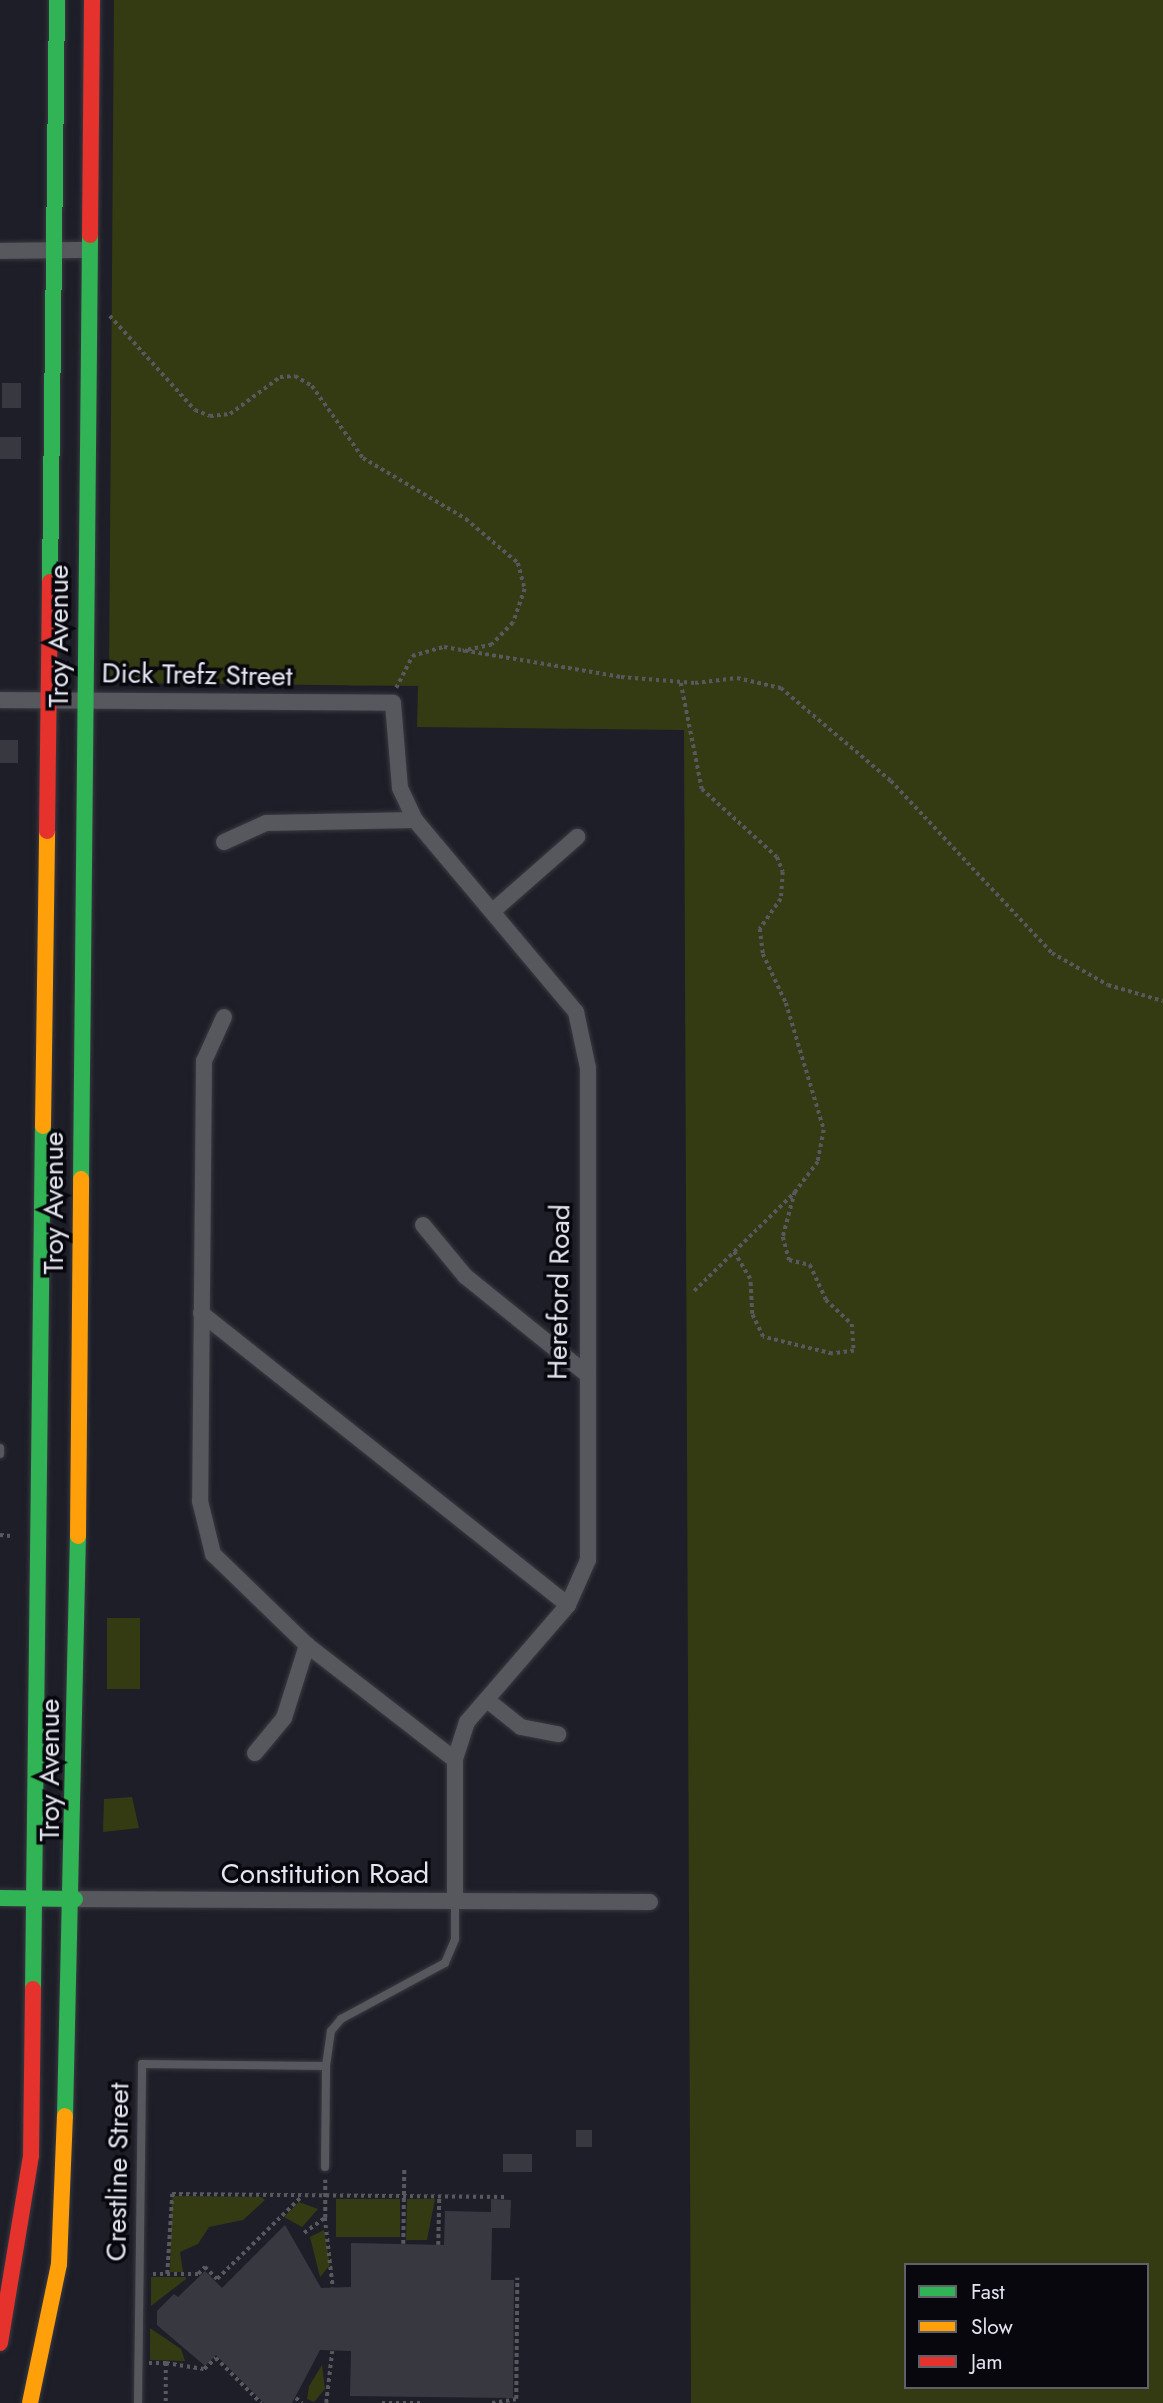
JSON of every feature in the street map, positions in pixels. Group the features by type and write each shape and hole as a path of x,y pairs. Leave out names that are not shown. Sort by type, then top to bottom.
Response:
{"main road":[{"name":"Troy Avenue","path":"0,2343 31,2156 54,700 57,0"},
{"name":"Troy Avenue","path":"30,2403 59,2264 75,1899 92,0"},
{"name":"Constitution Road","path":"0,1898 75,1899"}],"street":[{"path":"0,251 88,250"},
{"name":"Dick Trefz Street","path":"0,699 393,703"},
{"name":"Hereford Road","path":"393,703 400,788 415,820 494,910 576,1012 588,1068 584,1372 588,1560 568,1605 467,1722 455,1760 455,1901"},
{"path":"224,842 266,823 415,820"},
{"path":"494,910 577,837"},
{"path":"224,1017 204,1061 200,1501 214,1553 307,1645 455,1760"},
{"path":"422,1225 465,1276 584,1372"},
{"path":"201,1313 568,1605"},
{"path":"254,1753 284,1718 307,1645"},
{"path":"487,1700 521,1727 558,1734"},
{"name":"Constitution Road","path":"75,1899 650,1902"}],"lane":[{"path":"0,1448 0,1454"},
{"path":"326,2167 326,2066 331,2031 341,2020 445,1963 455,1939 455,1901"},
{"name":"Crestline Street","path":"138,2403 142,2064 326,2066"}],"path":[{"path":"110,316 195,410 210,416 230,414 280,377 295,376 312,386 363,458 466,519 518,563 525,589 513,622 492,645 461,651"},
{"path":"393,703 402,666 412,656 428,648 681,682 749,679 796,695 891,780 1052,953 1108,985 1163,1001"},
{"path":"681,682 702,789 777,857 783,872 781,899 760,929 763,954 786,1003 824,1130 818,1162 795,1192 694,1292"},
{"path":"733,1251 750,1279 750,1305 763,1337 832,1354 854,1351 852,1324 826,1300 810,1265 789,1260 783,1237 795,1192"},
{"path":"0,1535 10,1536"},
{"path":"326,2167 325,2218 333,2288"},
{"path":"402,2244 404,2168"},
{"path":"167,2274 172,2193 507,2197"},
{"path":"139,2274 198,2274 205,2267 217,2279 302,2195"},
{"path":"438,2245 439,2196"},
{"path":"304,2233 325,2218"},
{"path":"492,2403 516,2399 517,2278"},
{"path":"326,2403 332,2350"},
{"path":"139,2363 166,2363 204,2369 216,2358 261,2403"},
{"path":"166,2363 166,2403"},
{"path":"296,2398 302,2403"},
{"path":"382,2403 424,2403"}],"green space":[{"path":"114,0 1163,0 1163,2403 691,2403 684,730 417,727 418,686 120,683 109,677"},
{"path":"107,1618 140,1618 140,1689 107,1689"},
{"path":"132,1797 139,1828 103,1832 104,1799"},
{"path":"172,2196 261,2197 265,2200 243,2220 209,2227 198,2244 180,2252 183,2272 170,2272"},
{"path":"336,2199 400,2199 400,2237 336,2237"},
{"path":"407,2199 435,2199 427,2240 406,2240"},
{"path":"299,2202 318,2209 302,2227 284,2217"},
{"path":"324,2230 330,2265 320,2277 310,2237"},
{"path":"151,2277 186,2277 186,2279 151,2306"},
{"path":"150,2328 181,2349 185,2361 150,2360"},
{"path":"322,2365 325,2389 314,2402 307,2399 309,2386"}],"building":[{"path":"2,383 21,383 21,408 2,408"},
{"path":"0,437 21,437 21,459 0,459"},
{"path":"0,740 18,740 18,763 0,763"},
{"path":"576,2130 592,2130 592,2147 576,2147"},
{"path":"503,2154 532,2154 532,2172 503,2172"},
{"path":"491,2199 511,2200 510,2228 492,2228 491,2280 514,2280 513,2398 350,2396 351,2351 320,2350 292,2403 264,2403 216,2355 205,2366 157,2325 157,2311 174,2294 178,2297 205,2271 222,2288 285,2225 321,2288 351,2287 351,2243 444,2245 445,2211 491,2212"}],"traffic: fast":[{"path":"50,582 57,0"},
{"path":"81,1179 90,235"},
{"path":"33,1989 43,1126"},
{"path":"65,2116 78,1536"},
{"path":"0,1898 75,1899"}],"traffic: slow":[{"path":"43,1126 47,831"},
{"path":"78,1536 81,1179"},
{"path":"30,2403 59,2264 65,2116"}],"traffic: jam":[{"path":"90,235 92,0"},
{"path":"47,831 50,582"},
{"path":"0,2343 31,2156 33,1989"}]}
